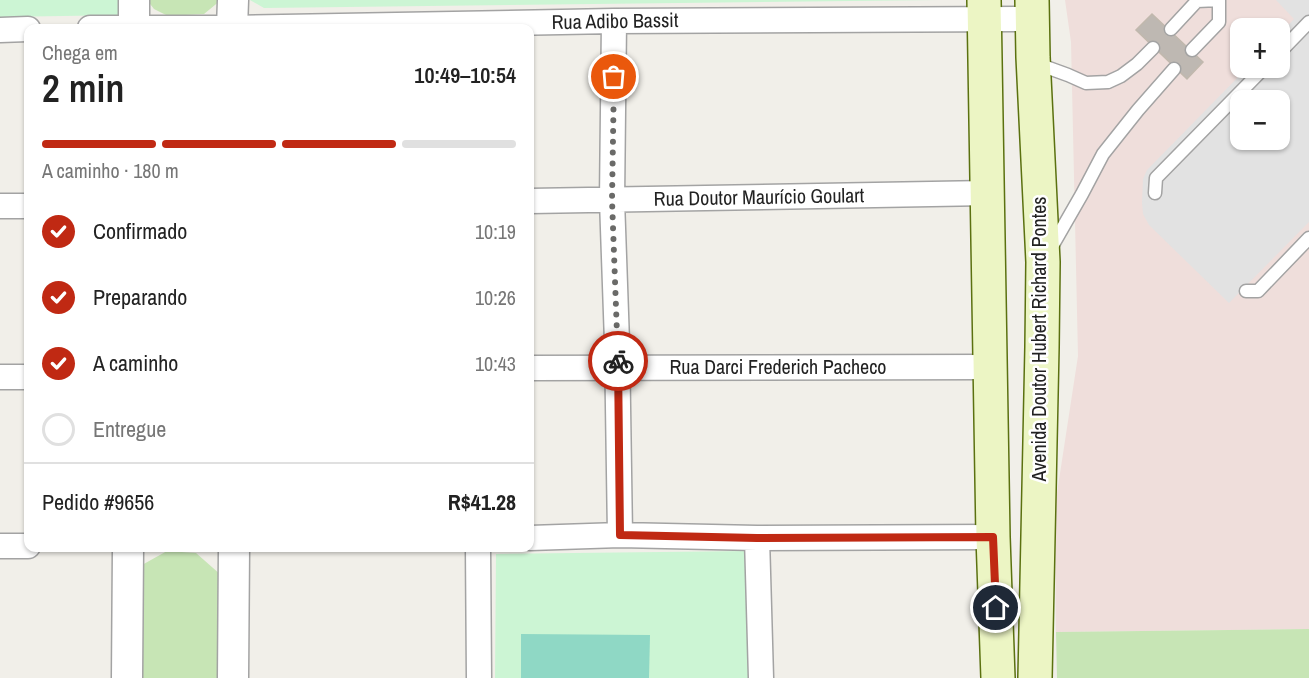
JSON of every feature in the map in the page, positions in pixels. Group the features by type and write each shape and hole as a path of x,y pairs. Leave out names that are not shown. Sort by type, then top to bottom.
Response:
{"main road":[{"path":"984,9 993,537 998,678"},
{"name":"Avenida Doutor Hubert Richard Pontes","path":"1032,9 1043,262 1035,678"}],"street":[{"path":"134,0 134,24"},
{"path":"232,24 233,0"},
{"name":"Rua Adibo Bassit","path":"450,24 1032,9"},
{"path":"614,21 612,200 618,367 620,535"},
{"path":"0,30 24,29"},
{"name":"Rua Doutor Maurício Goulart","path":"534,201 988,193"},
{"path":"0,206 24,206"},
{"name":"Rua Darci Frederich Pacheco","path":"534,368 990,367"},
{"path":"0,377 24,376"},
{"path":"534,538 620,535 757,538 993,537"},
{"path":"757,538 761,678"},
{"path":"0,546 24,546"},
{"path":"127,678 128,552"},
{"path":"233,678 234,552"},
{"path":"478,552 479,678"}],"lane":[{"path":"1171,29 1197,1 1219,0 1219,22 1192,50"},
{"path":"1290,42 1309,22"},
{"path":"1034,63 1086,83 1108,82 1137,64 1153,48"},
{"path":"1043,262 1103,153 1174,69"},
{"path":"1155,193 1156,178 1254,78"},
{"path":"1246,291 1258,291 1309,238"}],"shaded area":[{"path":"1065,0 1309,0 1309,629 1056,632 1055,506 1078,356 1071,42"},
{"path":"1276,0 1309,0 1309,222 1229,303 1149,225 1143,214 1143,179 1147,170 1237,78 1290,78 1290,23 1294,19"}],"green space":[{"path":"0,0 126,0 126,15 0,17"},
{"path":"147,0 221,0 204,14 168,16 154,9"},
{"path":"250,0 938,0 264,8"},
{"path":"747,551 749,678 495,678 496,554"},
{"path":"165,552 196,553 221,575 219,678 135,678 142,565"},
{"path":"1309,629 1309,678 1057,678 1056,632"},
{"path":"521,634 650,635 649,678 521,678"}],"building":[{"path":"1152,14 1203,62 1187,79 1136,30"}],"way so far":[{"path":"614,77 612,200 618,361"}],"route":[{"path":"618,361 620,535 757,538 993,537 996,608"}]}
